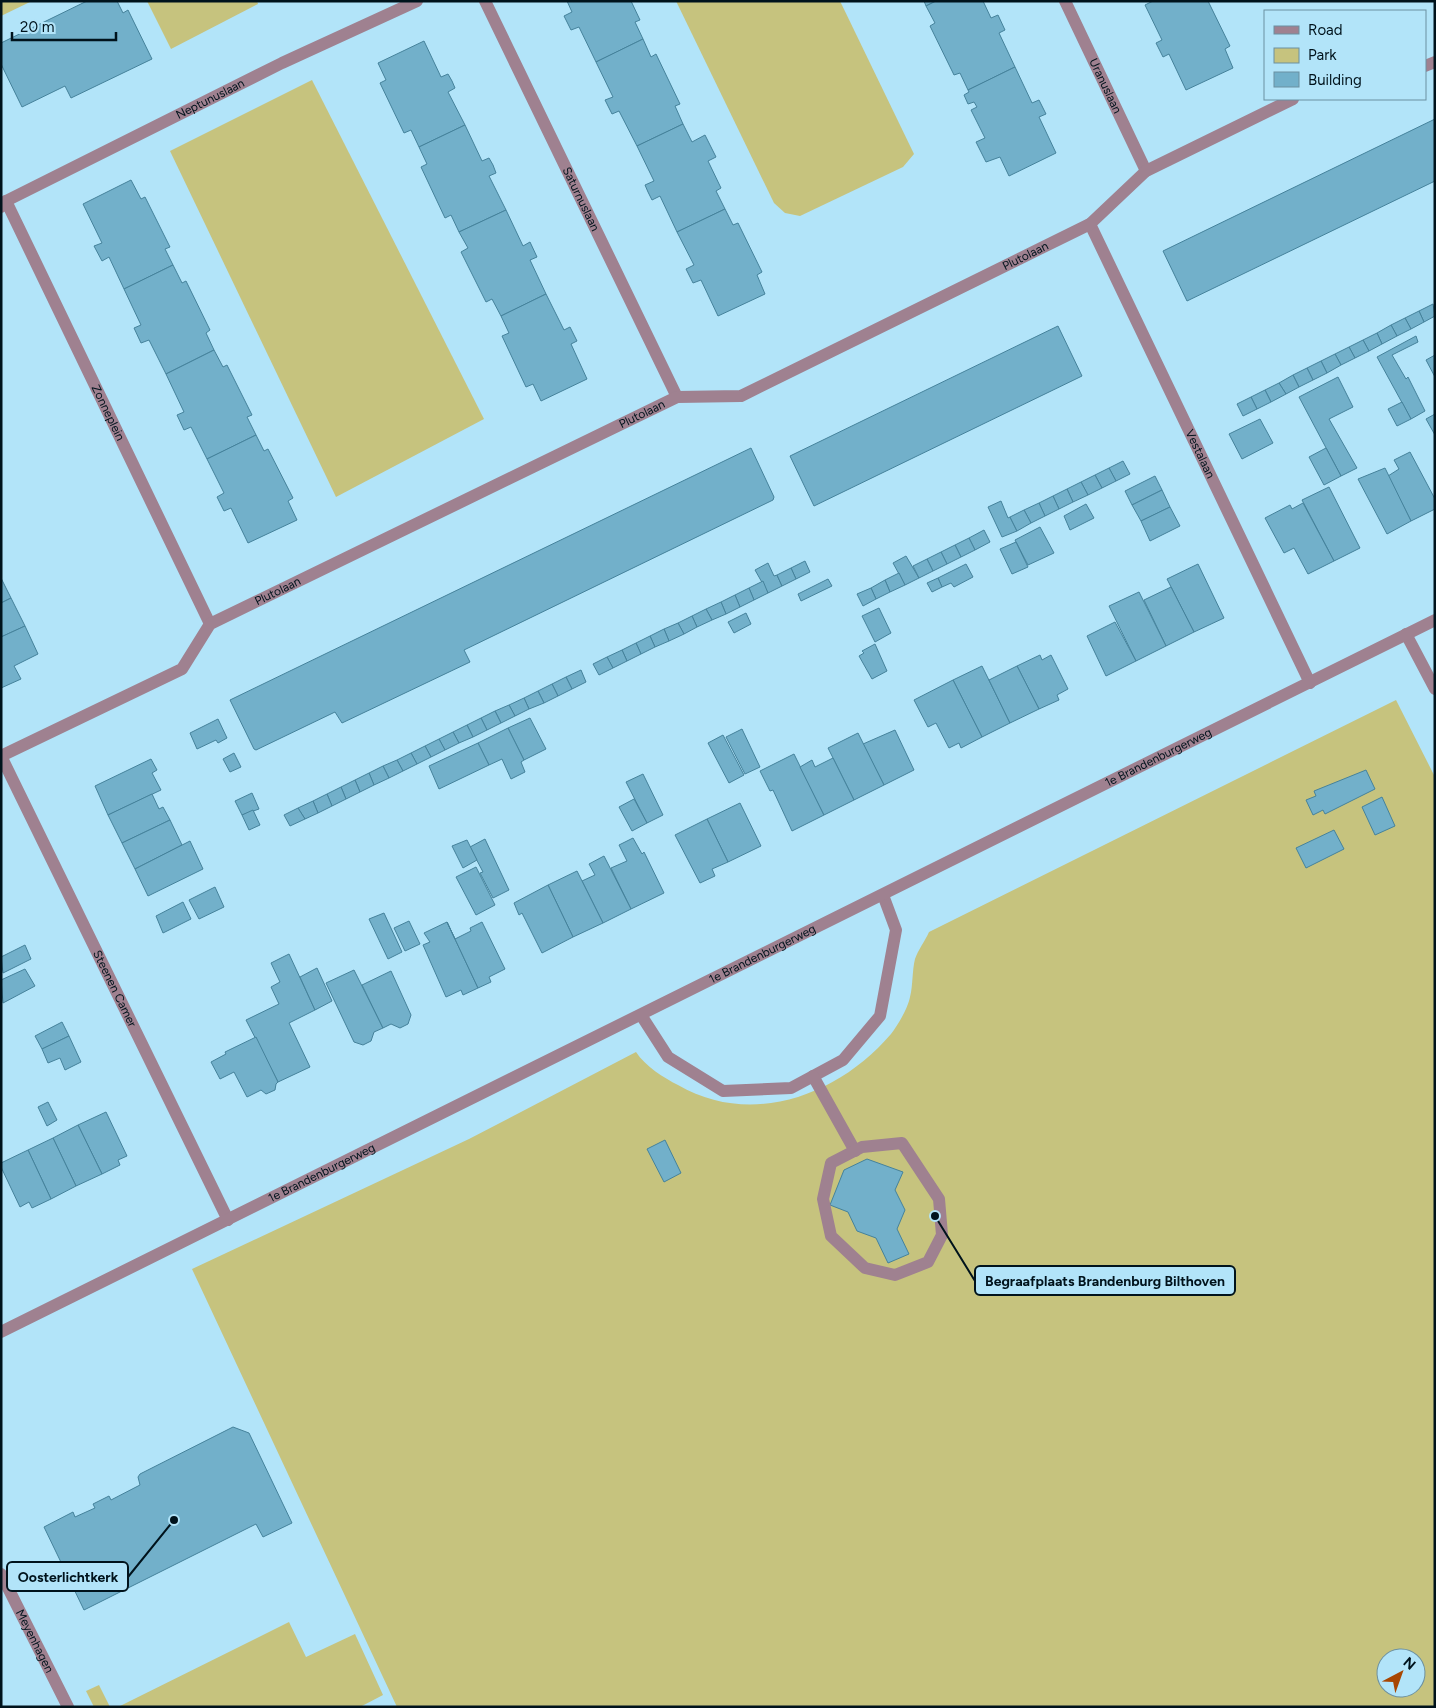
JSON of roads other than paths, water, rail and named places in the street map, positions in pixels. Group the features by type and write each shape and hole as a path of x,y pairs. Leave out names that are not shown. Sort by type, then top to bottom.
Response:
{"street":[{"name":"Neptunuslaan","path":"4,204 282,63 418,1"},
{"name":"Saturnuslaan","path":"485,1 678,397"},
{"name":"Uranuslaan","path":"1065,1 1146,171"},
{"name":"Plutolaan","path":"210,624 678,397 741,396 1090,224 1146,171 1291,100"},
{"name":"Zonneplein","path":"4,204 210,624"},
{"name":"Vestalaan","path":"1090,224 1310,683"},
{"name":"1e Brandenburgerweg","path":"1,1332 1435,620"},
{"path":"1,756 182,669 210,624"},
{"path":"1406,634 1435,690"},
{"name":"Steenen Camer","path":"1,756 228,1220"},
{"path":"641,1015 668,1057 723,1091 791,1088 843,1060 880,1016 894,952 896,930 884,895"},
{"path":"813,1076 855,1150"},
{"path":"902,1143 939,1199 942,1235 928,1262 895,1275 865,1268 831,1236 823,1199 831,1163 855,1150 862,1147 902,1143"},
{"name":"Meyenhagen","path":"1,1574 68,1707"}],"place":[{"name":"Begraafplaats Brandenburg Bilthoven","path":"935,1216"},
{"name":"Oosterlichtkerk","path":"174,1520"}]}
